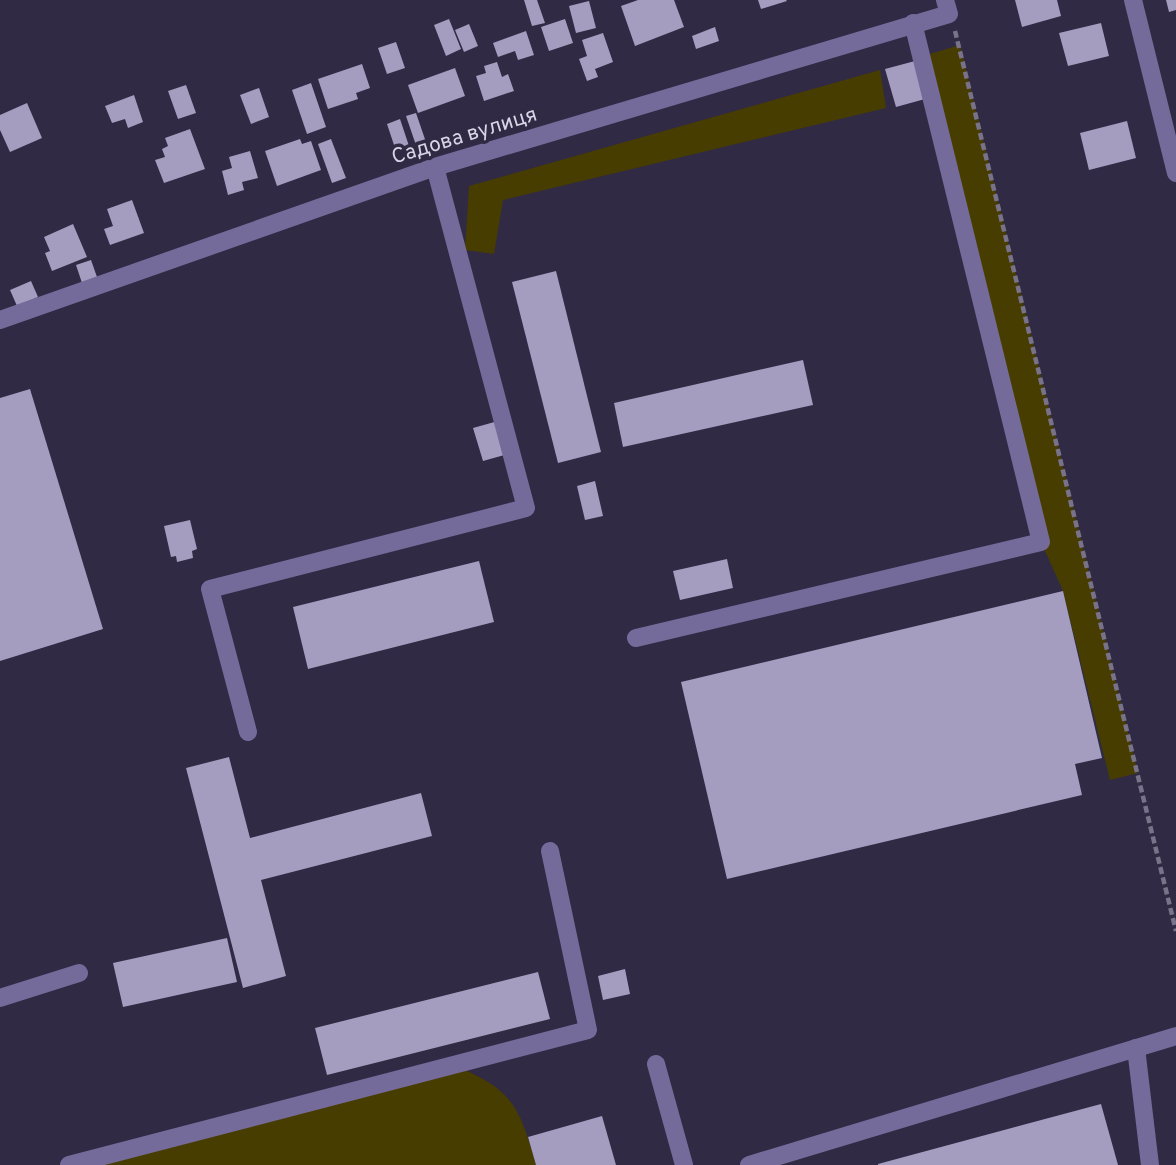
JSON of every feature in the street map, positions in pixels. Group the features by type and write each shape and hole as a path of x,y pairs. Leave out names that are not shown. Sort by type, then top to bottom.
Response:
{"street":[{"path":"1133,0 1176,173"},
{"name":"Садова вулиця","path":"0,320 435,167 913,23 947,7"},
{"path":"636,638 1041,542 913,23"},
{"path":"248,732 210,589 526,508 435,167"},
{"path":"69,1165 589,1030 550,851"},
{"path":"0,998 79,973"},
{"path":"749,1165 1176,1036"},
{"path":"1136,1048 1150,1165"},
{"path":"656,1064 684,1165"}],"path":[{"path":"947,7 960,45 1176,931"}],"shaded area":[{"path":"960,45 1138,773 1110,780 1063,591 1041,542 923,56"},
{"path":"880,70 886,108 503,200 494,254 465,250 469,186"},
{"path":"453,1065 501,1091 518,1113 536,1165 69,1165"}],"building":[{"path":"524,0 537,0 545,23 532,26"},
{"path":"638,0 674,0 684,27 635,46 621,6"},
{"path":"758,0 786,0 787,1 761,9"},
{"path":"1015,0 1057,0 1061,16 1022,27"},
{"path":"1166,0 1176,0 1176,10 1169,12"},
{"path":"589,1 596,28 576,33 569,6"},
{"path":"449,19 461,49 446,56 434,25"},
{"path":"565,19 573,43 549,51 541,27"},
{"path":"1101,23 1109,56 1068,66 1059,33"},
{"path":"469,24 478,46 464,52 455,30"},
{"path":"715,27 719,41 696,49 692,36"},
{"path":"526,31 534,55 518,60 515,51 498,57 493,43"},
{"path":"603,33 613,62 595,69 598,77 587,81 579,59 587,56 582,40"},
{"path":"396,42 405,68 387,74 378,48"},
{"path":"915,61 925,99 896,107 885,69"},
{"path":"497,62 502,77 508,74 514,91 484,101 476,76 486,73 484,66"},
{"path":"362,64 370,88 356,93 358,99 328,109 318,79"},
{"path":"455,68 465,96 418,113 408,85"},
{"path":"311,83 326,127 307,134 292,90"},
{"path":"186,85 196,113 178,119 168,91"},
{"path":"259,88 269,117 251,124 240,95"},
{"path":"134,95 143,122 128,128 125,119 112,123 105,106"},
{"path":"27,103 42,138 10,152 0,130 0,115"},
{"path":"416,113 428,148 418,151 406,116"},
{"path":"400,119 409,146 396,151 387,124"},
{"path":"1127,121 1136,158 1089,170 1080,133"},
{"path":"190,129 205,169 164,183 155,160 165,157 162,149 168,146 165,138"},
{"path":"300,139 302,144 311,141 321,170 277,186 265,151"},
{"path":"331,139 346,178 332,183 318,144"},
{"path":"250,151 258,178 242,182 244,190 228,195 222,171 232,168 229,157"},
{"path":"132,200 144,233 110,245 104,229 113,226 107,209"},
{"path":"73,224 87,257 52,271 45,253 50,251 44,237"},
{"path":"91,260 97,277 82,283 76,265"},
{"path":"556,271 601,452 558,463 512,282"},
{"path":"31,281 38,297 17,306 10,290"},
{"path":"803,360 813,405 623,447 614,403"},
{"path":"30,389 103,629 0,661 0,398"},
{"path":"498,421 508,454 483,461 473,428"},
{"path":"595,481 603,516 585,520 577,486"},
{"path":"190,520 197,549 192,551 193,558 177,562 176,556 171,557 164,526"},
{"path":"727,559 733,588 680,600 673,571"},
{"path":"479,561 494,622 308,669 293,607"},
{"path":"1063,591 1102,758 1075,764 1082,795 727,879 681,682"},
{"path":"229,757 250,838 421,793 432,836 261,880 286,976 243,988 186,768"},
{"path":"227,938 237,982 123,1007 113,963"},
{"path":"625,969 630,994 603,1000 598,976"},
{"path":"538,972 550,1019 327,1075 315,1028"},
{"path":"1101,1104 1118,1165 878,1165 878,1164"},
{"path":"602,1116 616,1165 536,1165 528,1137"}]}
